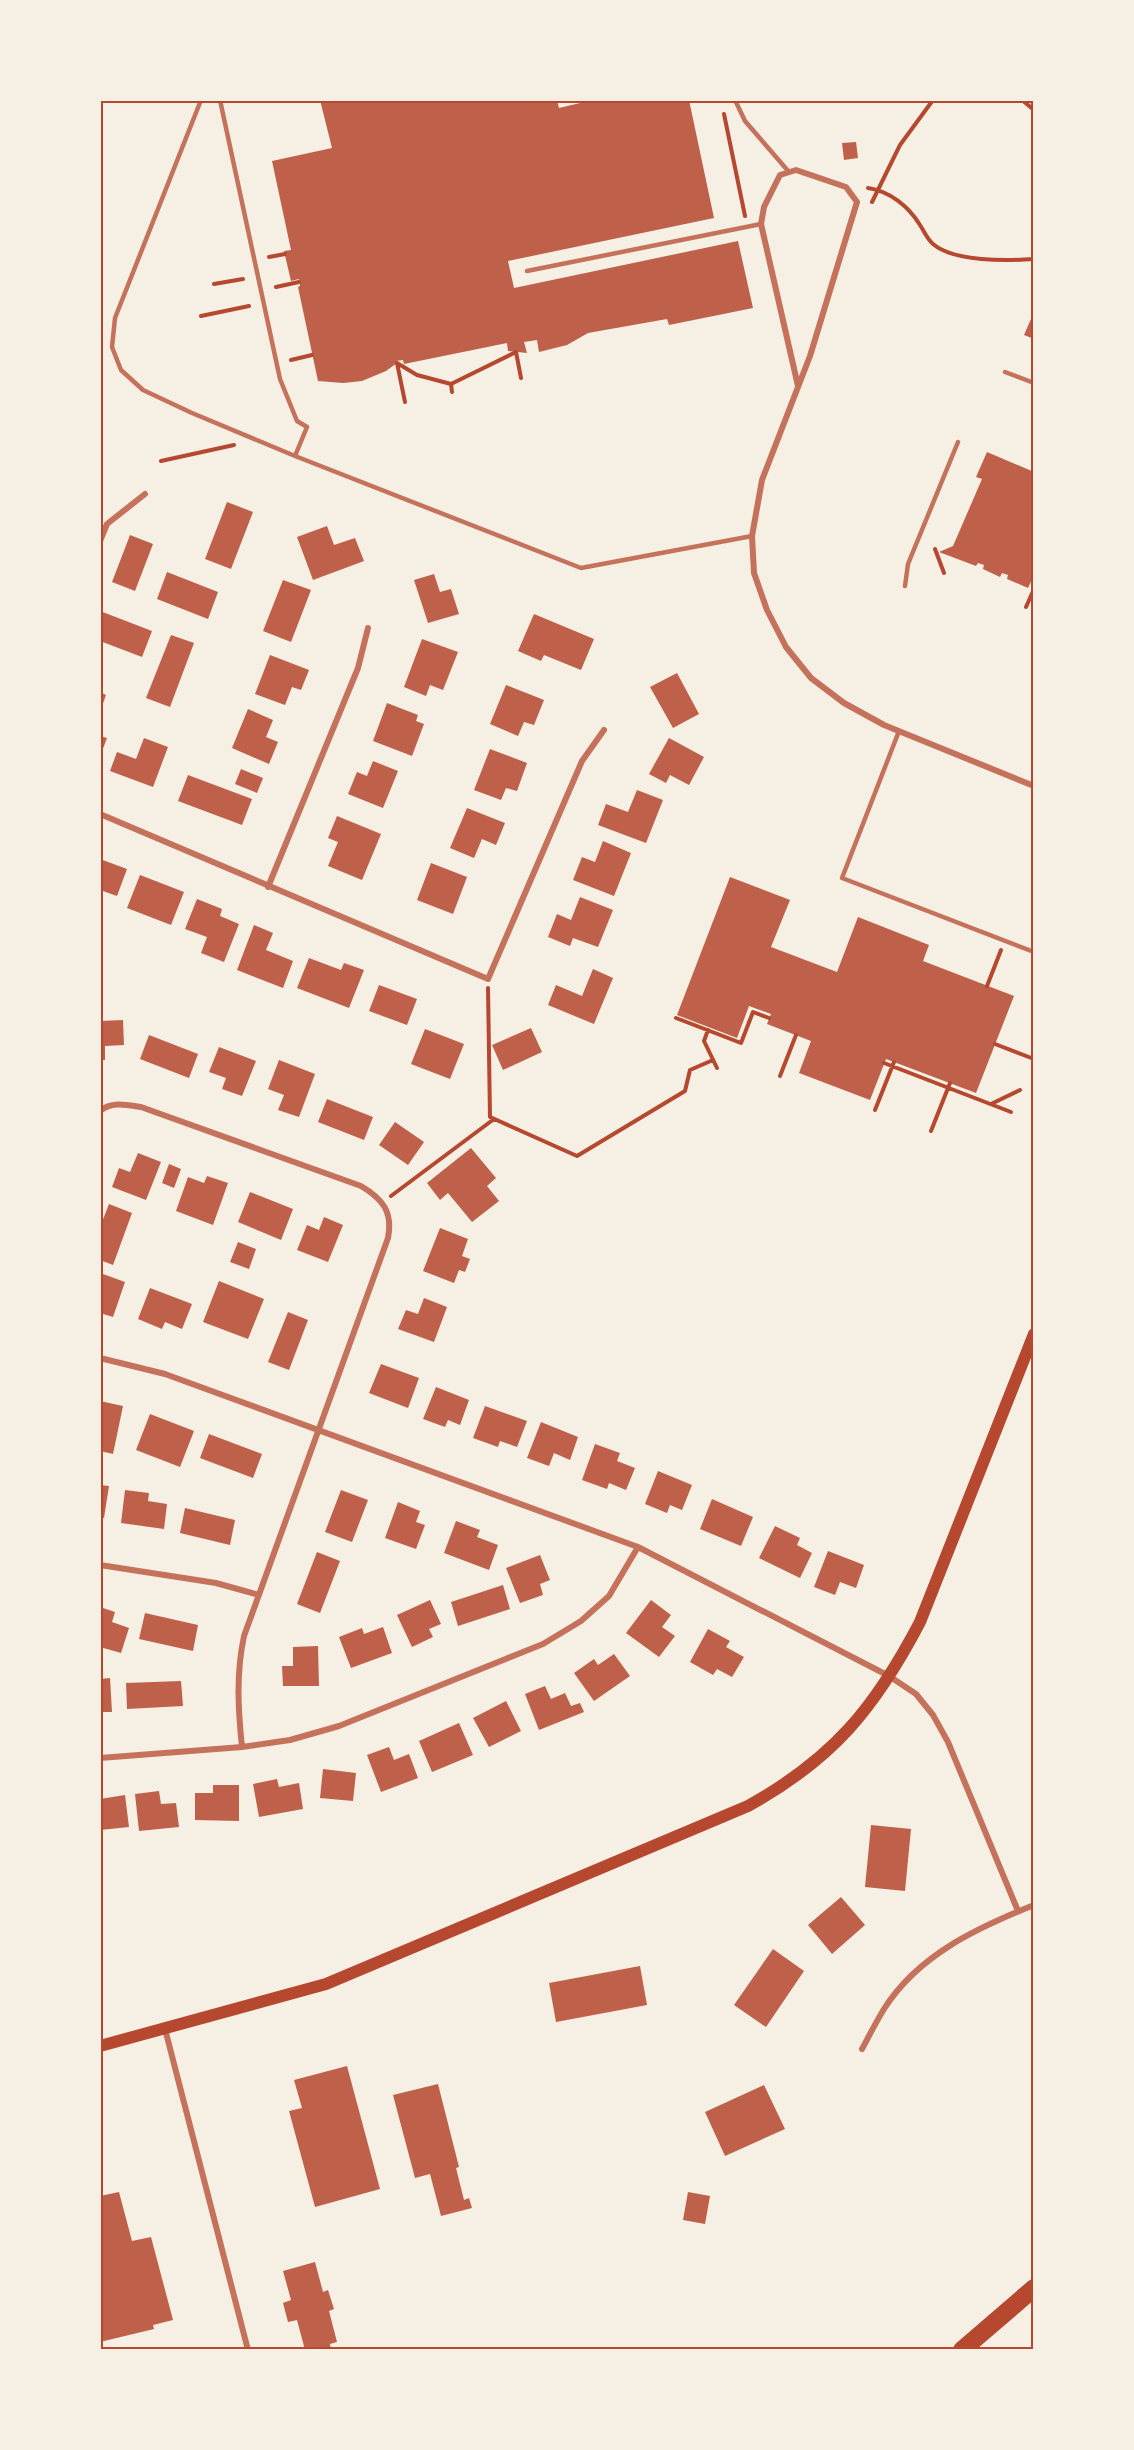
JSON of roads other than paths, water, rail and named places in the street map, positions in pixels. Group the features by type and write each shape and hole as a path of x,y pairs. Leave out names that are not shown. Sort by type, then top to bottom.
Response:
{"highway":[{"path":"962,2349 1034,2288"}],"main road":[{"path":"100,2046 326,1984 748,1806 810,1767 841,1740 867,1709 920,1622 1034,1334"}],"street":[{"path":"798,386 761,224 764,207 780,176 796,170 846,187 857,202 810,356 762,480 752,536 754,573 767,610 786,647 811,678 844,703 899,731 1034,786"},
{"path":"100,541 108,524 145,494"},
{"path":"268,887 358,668 368,628"},
{"path":"100,814 488,979 582,761 604,730"},
{"path":"100,1111 106,1106 123,1104 141,1107 361,1186 377,1195 391,1224 388,1239 244,1636 238,1664 237,1699 242,1747"},
{"path":"100,1358 165,1374 638,1547 889,1676 916,1694 933,1714 948,1742 1018,1911"},
{"path":"100,1758 242,1747 290,1740 339,1726 543,1644 580,1621 609,1596 638,1547"},
{"path":"100,1565 216,1583 260,1595"},
{"path":"862,2049 884,2008 915,1972 943,1950 972,1932 1034,1905"},
{"path":"165,2029 248,2349"}],"lane":[{"path":"201,100 115,318 112,347 121,370 143,390 295,456 581,568 752,536"},
{"path":"220,100 280,379 297,421 307,427 295,456"},
{"path":"735,100 745,121 789,172"},
{"path":"526,271 761,224"},
{"path":"1005,372 1034,383"},
{"path":"905,586 908,564 958,442"},
{"path":"899,731 842,878 1034,952"}]}
